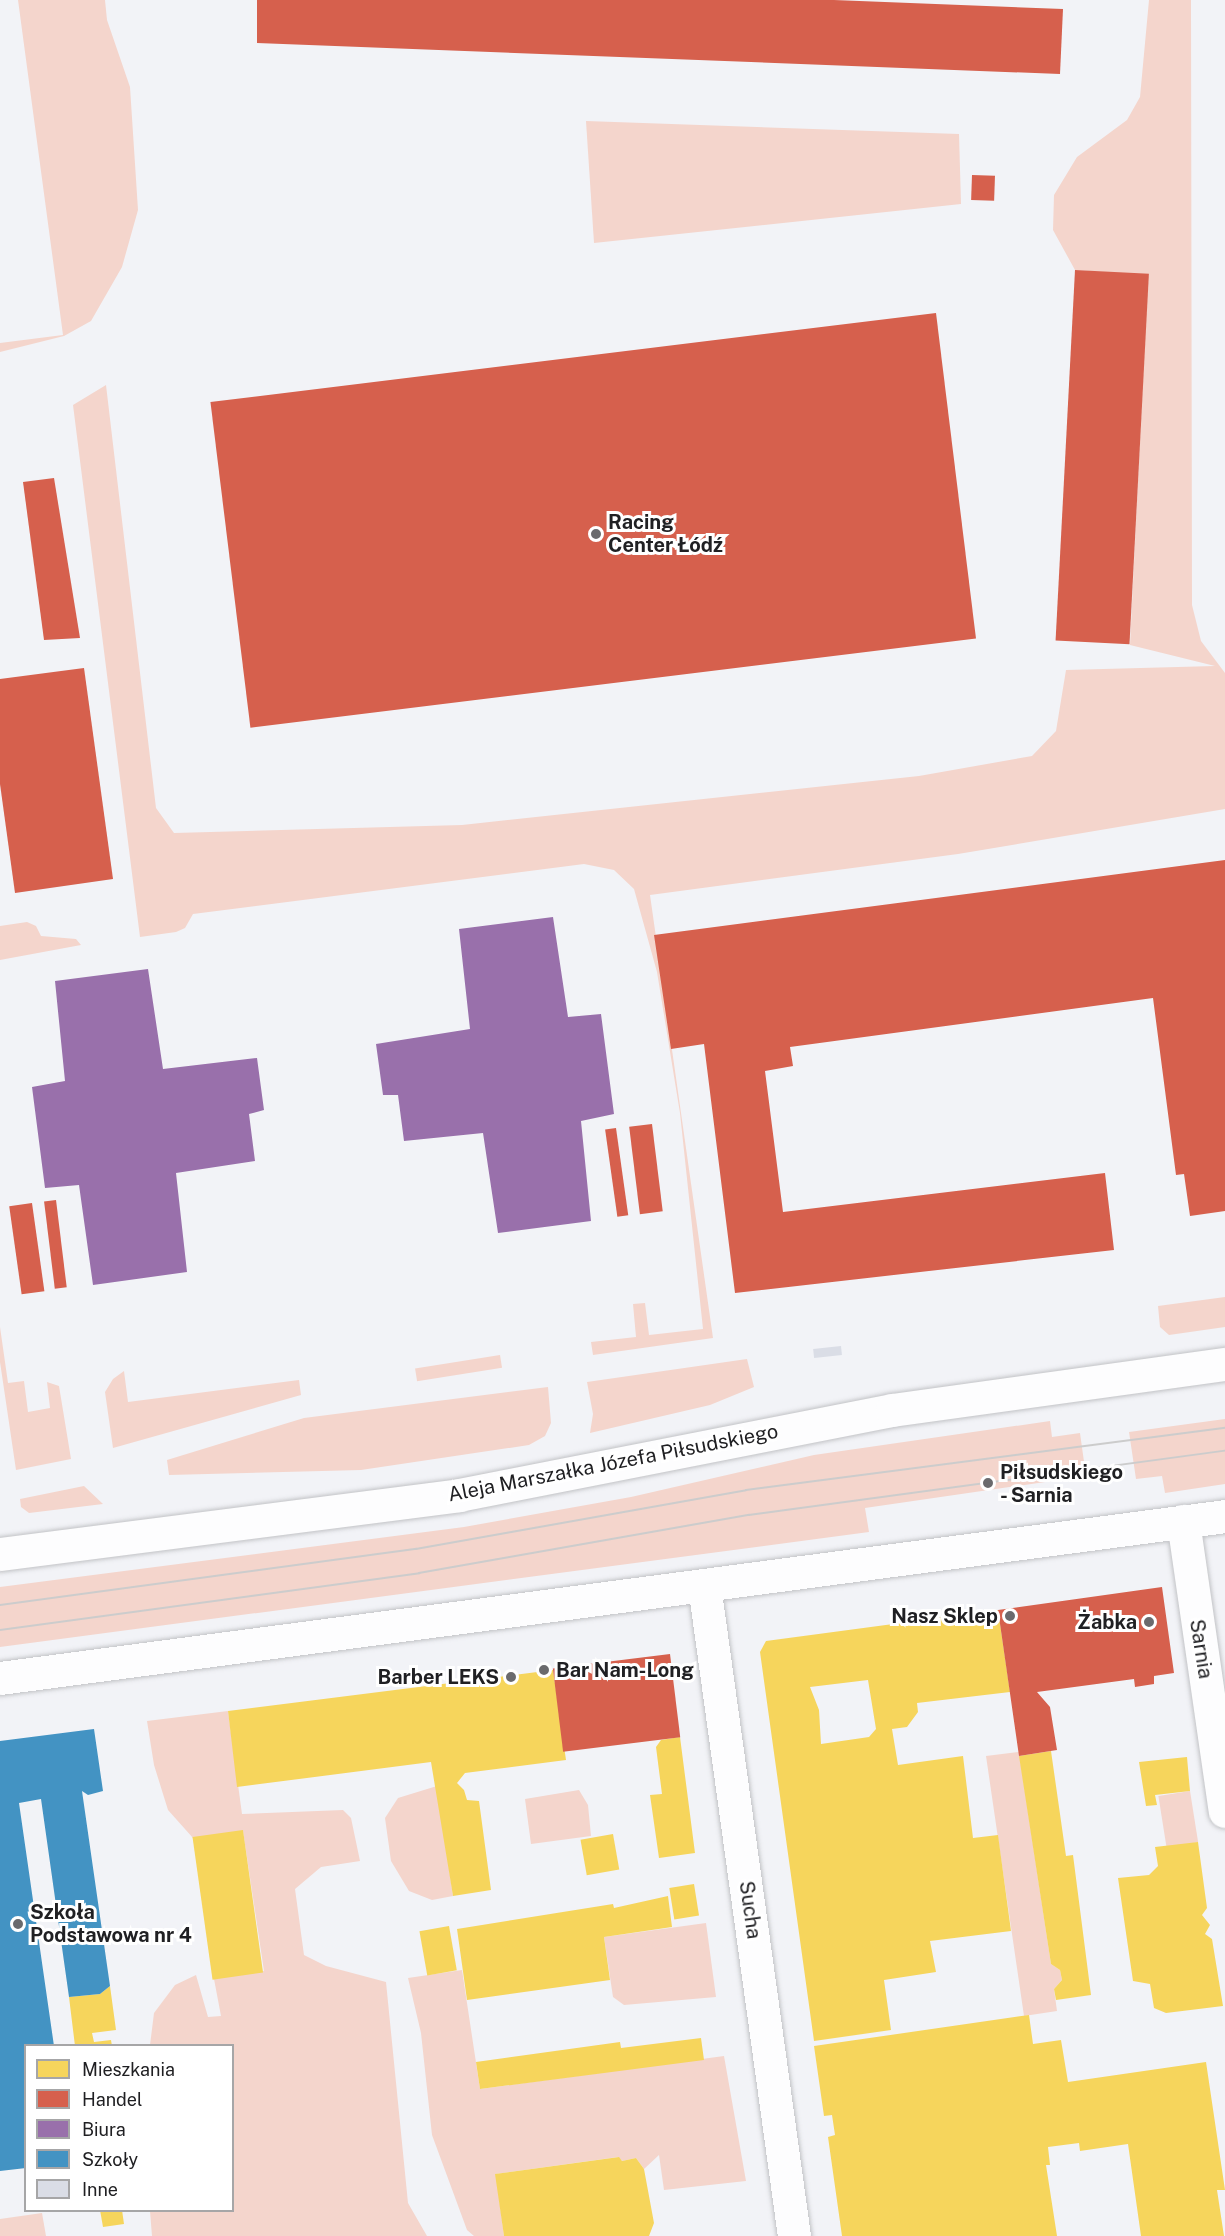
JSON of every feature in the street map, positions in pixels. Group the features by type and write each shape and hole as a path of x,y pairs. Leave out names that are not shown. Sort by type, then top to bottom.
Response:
{"main road":[{"name":"Aleja Marszałka Józefa Piłsudskiego","path":"0,1554 459,1495 851,1417 1225,1364"},
{"path":"0,1678 1225,1516"},
{"name":"Sarnia","path":"1183,1521 1225,1811"},
{"name":"Sucha","path":"704,1585 794,2236"}],"shaded area":[{"path":"18,0 105,0 107,20 130,87 138,210 122,267 91,321 64,336 0,352 0,343 63,335"},
{"path":"1149,0 1191,0 1192,605 1201,641 1225,673 1225,809 958,854 650,895 713,1338 593,1355 591,1342 636,1337 633,1304 645,1303 649,1335 703,1329 680,1113 657,972 634,889 614,870 584,864 193,914 185,928 176,932 140,937 73,405 106,385 156,808 174,833 462,825 919,776 1032,756 1056,731 1066,670 1215,666 1130,645 1148,275 1075,270 1053,230 1054,195 1077,157 1127,120 1140,97"},
{"path":"586,121 959,134 961,204 594,243"},
{"path":"27,922 36,926 41,936 76,939 81,945 0,960 0,926"},
{"path":"1225,1297 1225,1327 1169,1335 1160,1327 1158,1306"},
{"path":"0,1327 8,1383 24,1381 28,1412 50,1408 47,1382 59,1386 71,1459 16,1470 0,1362"},
{"path":"500,1355 502,1368 417,1381 415,1368"},
{"path":"747,1359 754,1387 710,1405 590,1433 593,1414 587,1382"},
{"path":"124,1371 128,1402 299,1380 301,1395 113,1448 105,1392 113,1379"},
{"path":"548,1387 551,1423 545,1436 529,1445 361,1470 169,1475 167,1460 304,1418"},
{"path":"1225,1419 1225,1484 1165,1493 1162,1476 1136,1479 1129,1432"},
{"path":"1050,1421 1052,1437 1080,1433 1086,1476 865,1508 869,1532 0,1647 0,1587 464,1527 631,1497 814,1455"},
{"path":"84,1486 103,1504 29,1513 21,1507 20,1499"},
{"path":"228,1711 242,1814 343,1810 351,1818 360,1861 321,1867 295,1889 304,1955 326,1966 386,1982 408,2203 427,2236 152,2236 150,2212 234,2212 234,2044 150,2044 154,2013 175,1985 196,1975 208,2017 221,2016 214,1979 264,1971 243,1831 193,1838 168,1810 154,1765 147,1721"},
{"path":"1019,1752 1051,1964 1060,1970 1062,1980 1054,1989 1057,2011 1024,2016 986,1756"},
{"path":"437,1786 453,1896 432,1900 409,1891 391,1861 385,1818 398,1798"},
{"path":"579,1790 588,1805 591,1836 531,1844 525,1799"},
{"path":"1190,1791 1198,1842 1167,1847 1158,1796"},
{"path":"706,1923 716,1997 624,2005 613,1997 604,1937"},
{"path":"462,1970 480,2089 724,2056 746,2181 664,2190 659,2155 644,2169 636,2158 622,2161 618,2157 496,2174 504,2236 474,2236 467,2230 432,2135 421,2033 408,1978"},
{"path":"42,2213 46,2236 0,2236 0,2219"}],"building: Mieszkania":[{"path":"998,1610 1010,1692 917,1703 918,1712 907,1727 892,1729 898,1765 963,1756 973,1838 998,1835 1011,1931 930,1941 936,1972 884,1980 891,2030 814,2041 760,1652 766,1641","holes":["868,1680 876,1729 869,1737 821,1744 819,1710 810,1687"]},
{"path":"553,1670 566,1760 465,1773 457,1783 464,1790 467,1800 479,1801 491,1890 453,1896 431,1762 237,1787 228,1711"},
{"path":"680,1737 695,1853 659,1858 650,1795 662,1794 656,1747 661,1740"},
{"path":"1051,1751 1066,1856 1073,1855 1091,1995 1056,2000 1054,1989 1062,1980 1060,1970 1051,1964 1019,1756"},
{"path":"1187,1757 1190,1791 1155,1795 1157,1805 1146,1806 1139,1762"},
{"path":"243,1830 263,1973 213,1980 192,1837"},
{"path":"613,1834 619,1869 587,1875 581,1840"},
{"path":"1198,1842 1207,1908 1202,1915 1210,1925 1205,1934 1212,1939 1223,2006 1166,2013 1154,2008 1150,1984 1133,1981 1118,1878 1149,1875 1158,1866 1155,1847"},
{"path":"694,1884 699,1916 674,1920 669,1888"},
{"path":"668,1896 672,1927 604,1937 610,1980 467,2000 457,1929 613,1904 614,1908"},
{"path":"449,1926 457,1970 427,1976 419,1931"},
{"path":"110,1986 116,2030 92,2033 94,2042 111,2040 112,2044 75,2044 69,1997 100,1994"},
{"path":"1029,2015 1033,2044 1061,2040 1068,2082 1206,2062 1225,2190 1217,2190 1224,2236 1141,2236 1128,2144 1080,2151 1079,2143 1048,2147 1050,2165 1046,2165 1057,2236 842,2236 828,2137 835,2135 832,2115 824,2116 814,2046"},
{"path":"701,2038 704,2060 480,2089 476,2062 620,2042 621,2048"},
{"path":"619,2157 622,2161 636,2158 644,2169 654,2223 649,2236 504,2236 495,2174"},
{"path":"100,2212 122,2212 124,2224 103,2227"}],"building: Handel":[{"path":"257,0 834,0 1063,9 1060,74 257,43"},
{"path":"972,175 995,176 994,201 971,200"},
{"path":"1075,270 1149,274 1129,644 1056,640"},
{"name":"Racing Center Łódź","path":"936,313 976,639 250,728 210,402"},
{"path":"54,478 80,638 44,640 23,482"},
{"path":"84,668 113,879 15,893 0,784 0,679"},
{"path":"1225,860 1225,1211 1190,1216 1184,1174 1176,1175 1153,998 790,1047 793,1066 765,1071 783,1212 1105,1173 1114,1250 735,1293 704,1044 671,1049 654,935"},
{"path":"652,1124 663,1211 640,1214 629,1127"},
{"path":"616,1128 628,1215 617,1217 605,1130"},
{"path":"56,1200 67,1287 55,1289 44,1201"},
{"path":"32,1203 44,1291 22,1294 9,1206"},
{"path":"1162,1587 1174,1673 1154,1676 1154,1684 1135,1687 1134,1679 1037,1692 1050,1707 1057,1750 1019,1756 998,1610"},
{"path":"670,1654 680,1737 563,1752 553,1668"}],"building: Biura":[{"path":"553,917 568,1017 601,1014 614,1114 581,1121 591,1221 498,1233 483,1133 404,1141 398,1095 383,1095 376,1044 470,1029 459,929"},
{"path":"148,969 163,1069 257,1058 264,1110 249,1114 255,1161 176,1173 187,1272 93,1285 79,1185 45,1188 32,1087 65,1081 55,981"}],"building: Szkoły":[{"path":"94,1729 103,1791 88,1795 82,1791 110,1986 100,1994 69,1997 41,1799 19,1803 54,2044 24,2044 24,2168 0,2171 0,1741"}],"building: Inne":[{"path":"841,1346 842,1355 814,1358 813,1349"}],"tram line":[{"path":"0,1605 416,1549 746,1490 1225,1428"},
{"path":"0,1630 419,1573 749,1515 1225,1451"}],"place":[{"name":"Racing Center Łódź","path":"596,534"},
{"name":"Piłsudskiego - Sarnia","path":"988,1483"},
{"name":"Nasz Sklep","path":"1010,1616"},
{"name":"Żabka","path":"1149,1622"},
{"name":"Bar Nam-Long","path":"544,1670"},
{"name":"Barber LEKS","path":"511,1677"},
{"name":"Szkoła Podstawowa nr 4","path":"18,1924"}]}
